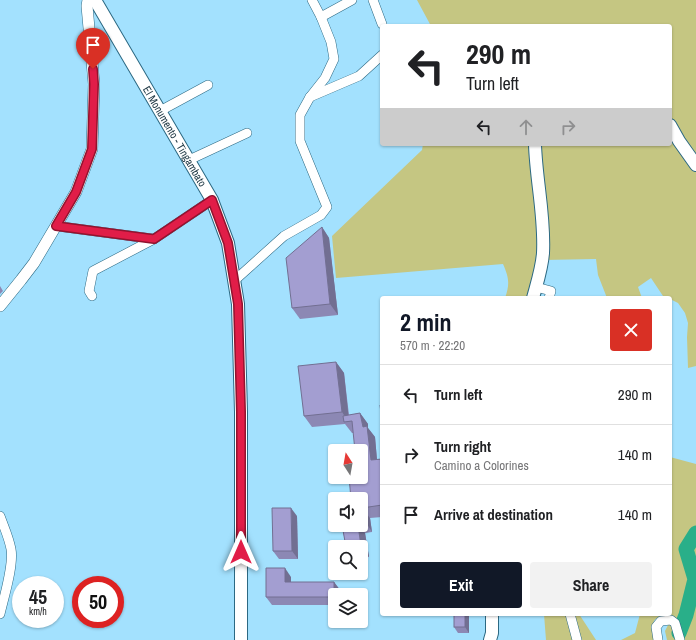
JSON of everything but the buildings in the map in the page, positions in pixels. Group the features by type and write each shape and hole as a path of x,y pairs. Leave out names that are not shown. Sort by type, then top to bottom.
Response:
{"main road":[{"name":"El Monumento - Tingambato","path":"95,0 212,200 228,243 238,304 241,412 241,640"},
{"path":"672,129 696,165"},
{"path":"534,292 540,273 543,253 543,224 535,146"},
{"path":"490,640 492,633 492,616"}],"street":[{"path":"0,306 34,263 76,192 92,149 94,84 87,6 88,0"},
{"path":"234,281 284,236 321,215 327,207 300,141 300,115 310,97 326,78 334,59 331,42 312,0"},
{"path":"321,17 352,0"},
{"path":"373,0 382,24"},
{"path":"310,97 360,76 380,57"},
{"path":"160,111 208,85"},
{"path":"189,160 247,133"},
{"path":"92,296 88,291 93,271 154,239 212,200"},
{"path":"56,226 154,239"},
{"path":"534,292 551,292 550,296"},
{"path":"0,516 12,550 12,559 0,614"},
{"path":"571,616 577,640"},
{"path":"658,640 656,627 661,620 670,620 675,623 680,640"}],"green space":[{"path":"417,0 696,0 696,366 688,368 688,323 685,313 678,303 672,300 672,296 663,296 651,278 638,287 641,296 606,296 598,275 596,259 543,260 532,296 506,296 508,289 508,281 507,273 503,264 336,278 332,236 422,150 423,146 672,146 672,24 430,24"},
{"path":"672,458 696,464 696,640 667,640 665,631 672,617 667,616 672,616"},
{"path":"544,616 580,616 596,640 546,640"},
{"path":"639,616 664,616 658,617 654,621 654,640 621,640 635,633"}],"waterway":[{"path":"679,633 686,615 695,579 686,549 696,533"}],"route":[{"path":"93,69 92,149 76,192 56,226 154,239 212,200 228,243 238,304 241,412 241,552"}]}
